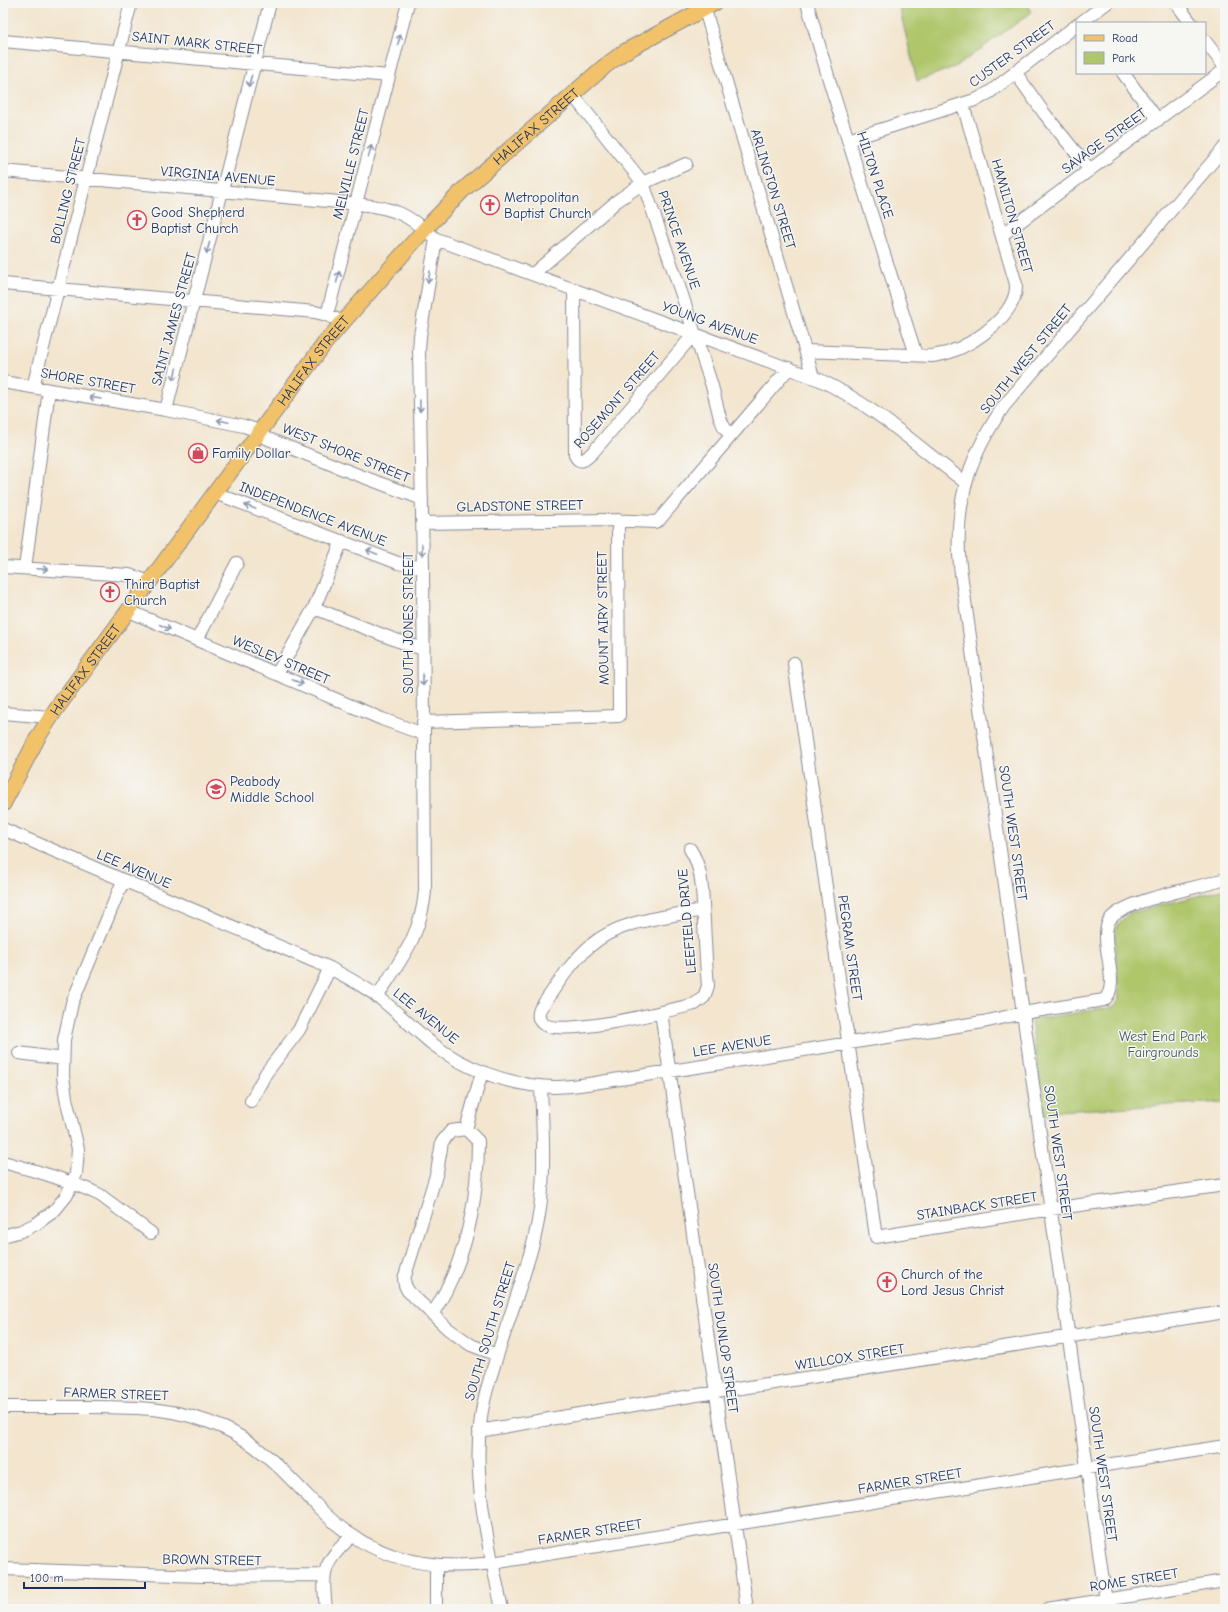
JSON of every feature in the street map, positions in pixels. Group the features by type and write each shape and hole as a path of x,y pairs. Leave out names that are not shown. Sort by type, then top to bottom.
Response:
{"main road":[{"name":"HALIFAX STREET","path":"3,804 27,757 50,717 342,322 424,230 468,186 604,66 624,52 707,5"}],"street":[{"name":"BOLLING STREET","path":"33,387 131,3"},
{"name":"SAINT JAMES STREET","path":"166,410 270,3"},
{"name":"MELVILLE STREET","path":"327,315 408,3"},
{"name":"HILTON PLACE","path":"807,3 848,140 916,355"},
{"name":"CUSTER STREET","path":"1083,22 1107,3"},
{"path":"1176,3 1190,22"},
{"name":"ARLINGTON STREET","path":"707,5 813,377"},
{"name":"CUSTER STREET","path":"848,140 963,105 978,99 990,92 1076,27"},
{"name":"SAINT MARK STREET","path":"3,41 389,76"},
{"name":"SAVAGE STREET","path":"1002,235 1223,71 1225,66 1206,42"},
{"path":"1015,72 1044,113 1090,170"},
{"path":"1124,74 1158,120"},
{"name":"PRINCE AVENUE","path":"572,94 643,183 666,245 712,386 720,418 724,427 731,436"},
{"name":"HAMILTON STREET","path":"806,351 916,355 943,354 963,347 999,320 1006,312 1015,297 1016,284 963,105"},
{"name":"SOUTH WEST STREET","path":"1106,1604 959,557 960,517 966,483 979,446 1004,406 1225,147"},
{"path":"533,274 617,201 643,183 686,164"},
{"name":"VIRGINIA AVENUE","path":"3,171 356,204 390,210 411,220 424,230"},
{"name":"YOUNG AVENUE","path":"424,230 436,239 813,377 862,403 898,428 939,463 966,483"},
{"name":"SOUTH JONES STREET","path":"377,996 411,944 420,920 424,892 420,336 436,239"},
{"path":"3,284 315,312 327,315 342,322"},
{"name":"ROSEMONT STREET","path":"574,289 574,434 575,457 581,461 586,460 694,334"},
{"path":"618,520 655,522 660,520 789,368"},
{"name":"SHORE STREET","path":"3,382 166,410 244,426 260,433"},
{"path":"25,568 49,390"},
{"name":"WEST SHORE STREET","path":"260,433 266,438 422,499"},
{"name":"INDEPENDENCE AVENUE","path":"215,493 398,562 422,568"},
{"name":"GLADSTONE STREET","path":"422,523 618,520"},
{"name":"MOUNT AIRY STREET","path":"618,520 619,716"},
{"path":"277,674 314,608 342,541"},
{"path":"197,640 237,563"},
{"path":"3,567 129,575 150,582"},
{"path":"314,608 392,639 423,649"},
{"name":"WESLEY STREET","path":"129,611 382,719 423,728 619,716"},
{"name":"PEGRAM STREET","path":"794,663 876,1237"},
{"path":"3,712 50,717"},
{"name":"LEE AVENUE","path":"3,829 330,968 377,996 431,1043 449,1055 482,1072 501,1078 541,1086 573,1086 983,1022 1023,1013 1104,1000 1108,996 1111,986 1106,934 1109,921 1114,915 1129,905 1225,879"},
{"name":"LEEFIELD DRIVE","path":"661,1012 695,1004 704,997 707,992 708,986 700,875 698,865 690,849"},
{"path":"3,1236 22,1231 42,1220 60,1206 73,1183 76,1174 78,1149 66,1098 63,1059 65,1033 72,1002 123,881"},
{"path":"661,1012 591,1026 564,1027 545,1025 538,1014 540,1009 576,961 590,946 611,932 633,925 703,910"},
{"path":"251,1101 266,1073 299,1030 330,968"},
{"name":"SOUTH DUNLOP STREET","path":"661,1012 669,1071 679,1126 747,1609"},
{"path":"19,1053 63,1059"},
{"path":"466,1130 482,1072"},
{"name":"SOUTH SOUTH STREET","path":"502,1609 492,1563 481,1494 479,1431 485,1396 525,1268 539,1216 544,1160 541,1086"},
{"path":"433,1313 444,1296 458,1265 474,1208 478,1162 478,1141 466,1130 451,1131 442,1142 437,1172 404,1279 408,1290 448,1329 471,1345 497,1355"},
{"path":"3,1162 56,1177 100,1195 151,1233"},
{"name":"STAINBACK STREET","path":"876,1237 1050,1209 1225,1185"},
{"name":"WILLCOX STREET","path":"479,1431 1225,1312"},
{"name":"FARMER STREET","path":"3,1407 138,1407 180,1412 204,1420 226,1429 260,1449 321,1510 352,1536 371,1547 390,1555 419,1563 436,1565 468,1566 492,1563 1225,1446"},
{"path":"326,1609 325,1575 332,1560 352,1536"},
{"path":"436,1565 436,1609"},
{"name":"BROWN STREET","path":"3,1569 202,1576 325,1575"},
{"name":"ROME STREET","path":"1047,1609 1106,1604 1225,1581"}],"green space":[{"path":"898,3 1025,3 1032,12 957,66 917,81"},
{"name":"West End Park Fairgrounds","path":"1225,889 1225,1102 1056,1111 1045,1116 1031,1020 1114,1007 1119,998 1115,930 1119,923 1130,913"}],"place":[{"name":"Metropolitan Baptist Church","path":"490,205"},
{"name":"Good Shepherd Baptist Church","path":"137,220"},
{"name":"Family Dollar","path":"198,453"},
{"name":"Third Baptist Church","path":"110,592"},
{"name":"Peabody Middle School","path":"216,789"},
{"name":"Church of the Lord Jesus Christ","path":"887,1282"}]}
